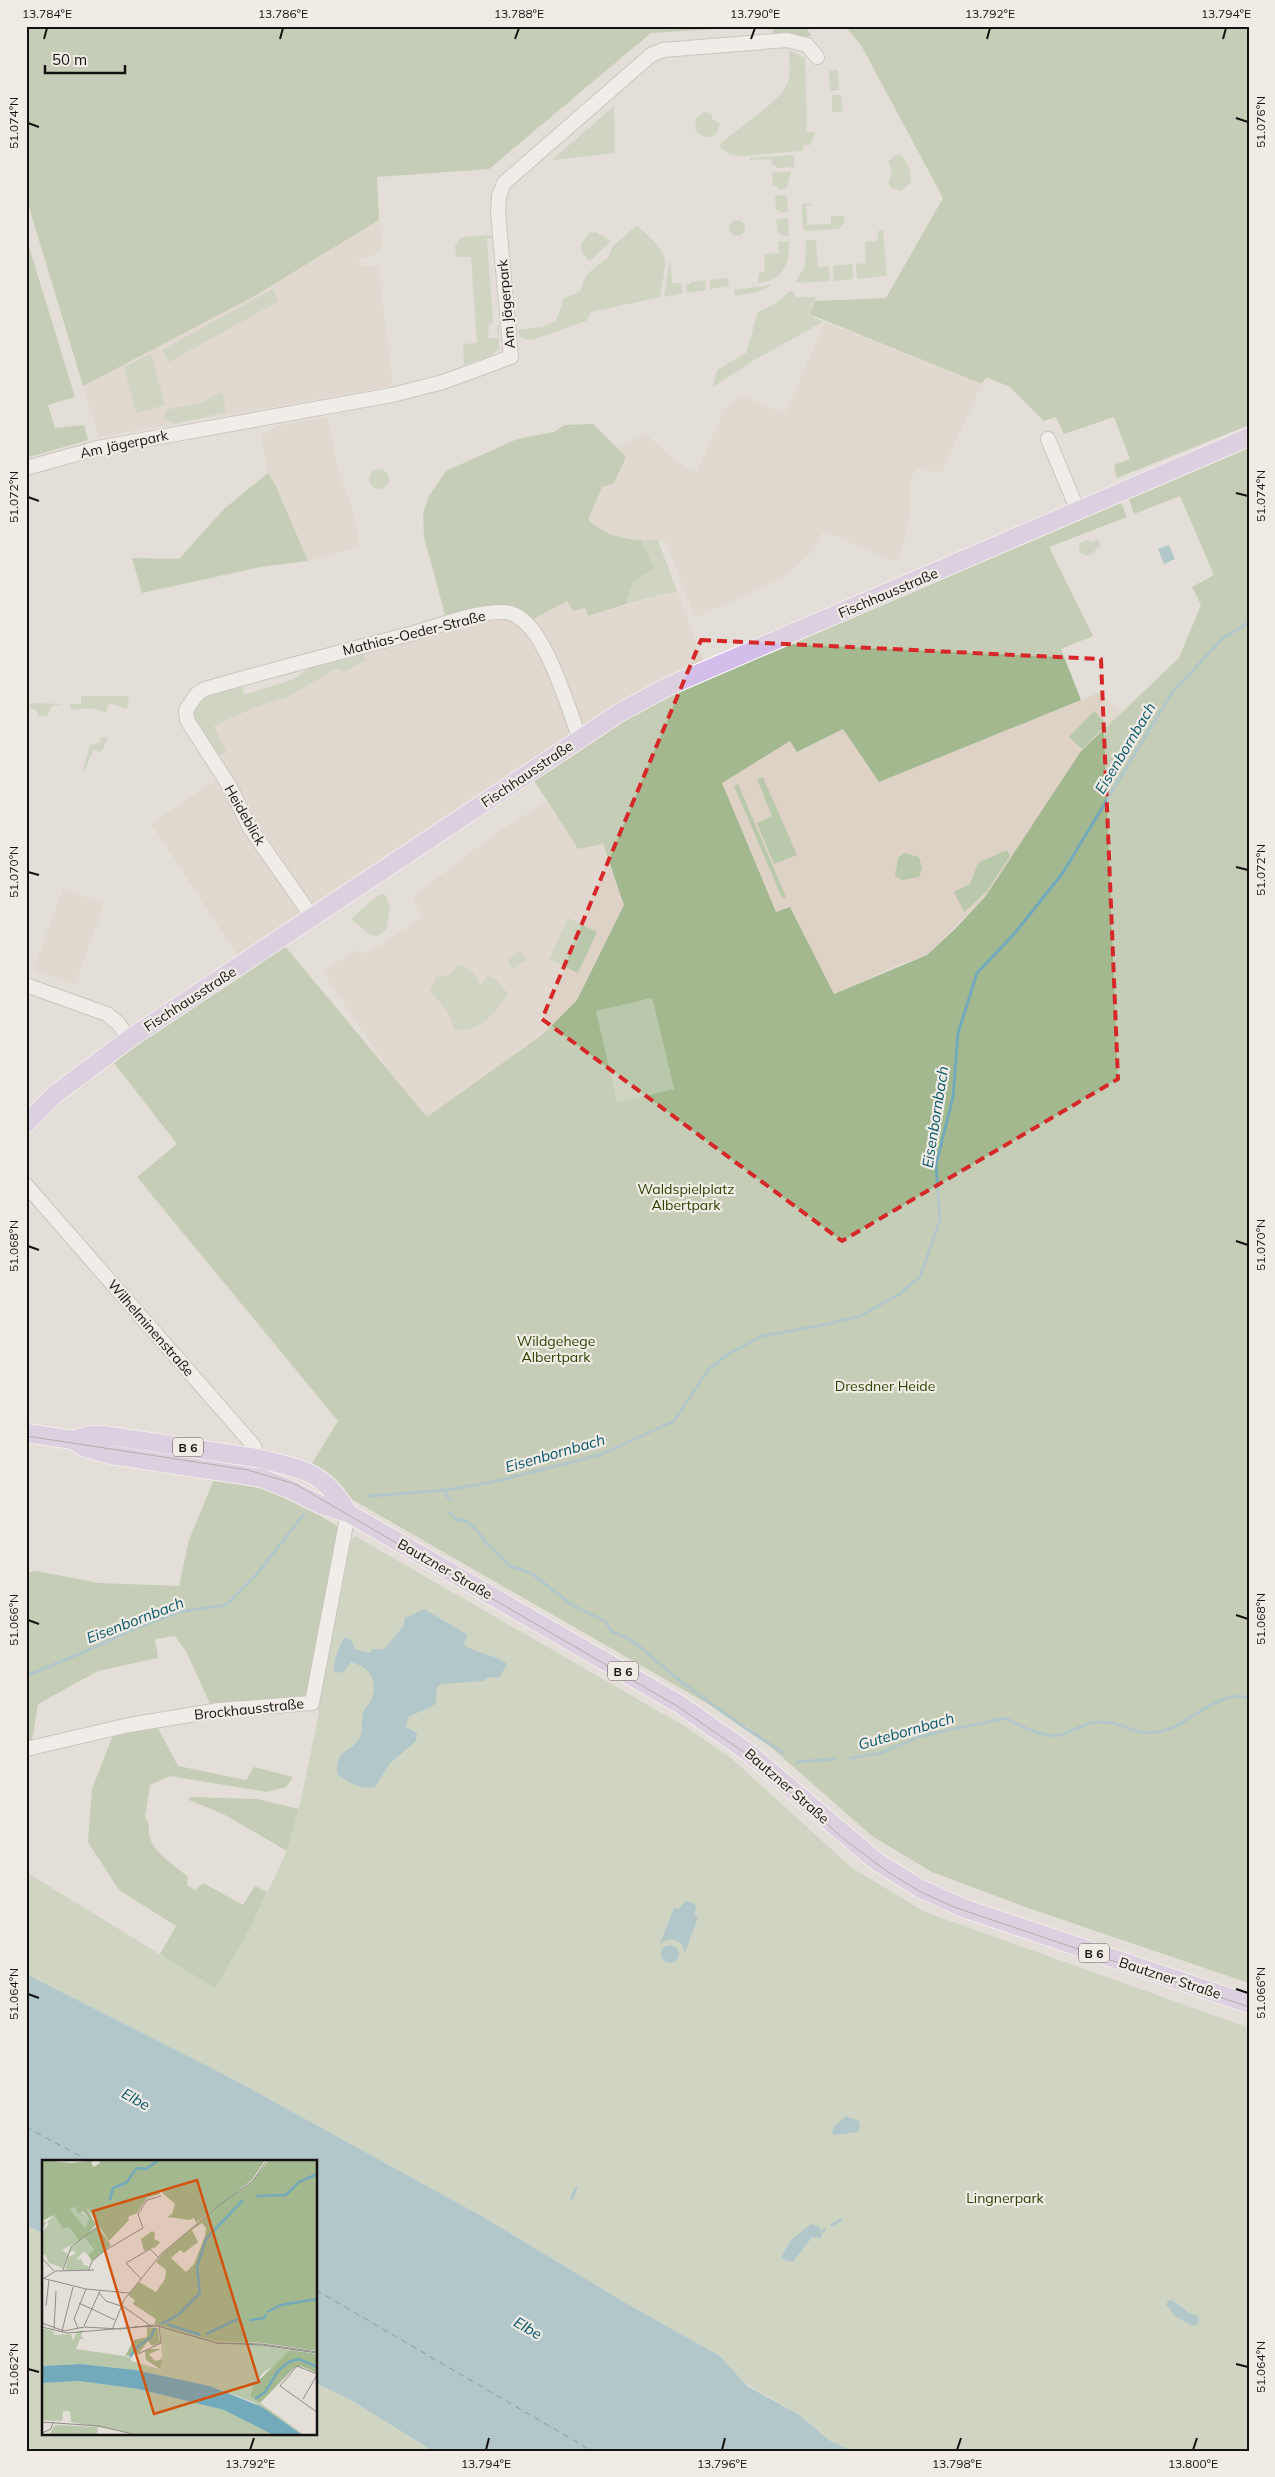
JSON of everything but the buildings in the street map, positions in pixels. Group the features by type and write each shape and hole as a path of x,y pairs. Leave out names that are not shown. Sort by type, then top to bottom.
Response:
{"main road":[{"name":"Fischhausstraße","path":"26,1124 54,1095 129,1039 619,713 669,686 1249,437"},
{"name":"Bautzner Straße","path":"26,1433 73,1440 89,1435 103,1435 258,1458 303,1470 316,1477 335,1492 348,1513"},
{"name":"Bautzner Straße","path":"73,1440 83,1447 111,1455 261,1478 321,1505 348,1513 656,1690 710,1724 776,1774 870,1856 919,1888 963,1908 1249,2004"}],"street":[{"name":"Am Jägerpark","path":"26,468 98,448 392,395 442,382 510,357 498,213 499,196 504,183 651,55 663,50 787,40 807,45 817,56"},
{"path":"1048,438 1078,511"},
{"name":"Mathias-Oeder-Straße","path":"186,710 198,694 205,689 469,618 502,612 512,613 521,618 541,644 551,662 580,739"},
{"name":"Heideblick","path":"186,710 186,720 230,787 250,828 312,918"},
{"path":"26,985 107,1014 118,1023 129,1039"},
{"name":"Wilhelminenstraße","path":"26,1185 254,1446 261,1478"},
{"name":"Brockhausstraße","path":"26,1750 129,1725 219,1710 312,1703 348,1513"}],"highlighted area":[{"path":"701,640 1101,659 1118,1079 842,1241 542,1019"}],"shaded area":[{"path":"379,220 383,245 372,257 359,258 359,265 378,267 393,386 99,437 83,386 286,277"},
{"path":"825,322 982,384 941,473 918,468 913,475 911,480 911,504 905,540 897,562 823,531 811,553 784,577 695,618 665,540 623,539 596,527 588,520 602,487 625,458 618,448 646,434 672,458 696,474 724,410 739,398 746,397 785,414"},
{"path":"327,417 340,476 352,507 360,547 308,561 277,486 268,473 261,435 270,432 276,426"},
{"path":"677,591 704,663 582,730 568,723 571,734 568,741 315,906 309,904 255,827 216,758 214,726 253,708 288,697 337,668 343,672 365,661 363,651 501,618 514,623 526,634 535,630 532,620 567,601 585,608 588,616"},
{"path":"1099,693 1121,712 1081,751 985,897 927,955 894,967 834,994 791,908 776,912 721,783 790,741 801,751 843,729 879,782"},
{"path":"215,780 224,792 228,793 296,902 300,913 298,918 239,957 151,824"},
{"path":"546,802 578,848 602,844 624,905 577,1000 542,1035 427,1117 392,1075 322,971 357,950 366,954 422,917 412,897 499,831"},
{"path":"63,889 104,904 75,985 33,970"}],"green space":[{"path":"26,26 761,26 651,33 489,169 377,177 379,220 251,298 83,386 26,197"},
{"path":"772,26 805,26 812,36 774,36"},
{"path":"845,26 1249,26 1249,425 1117,478 1114,465 1130,459 1114,417 1064,434 1056,417 1044,421 1010,387 986,377 982,384 809,314 815,301 886,298 943,198 861,45"},
{"path":"789,50 805,58 807,132 816,132 810,145 804,145 802,151 741,156 729,154 719,146 770,105 786,87 790,75"},
{"path":"838,70 839,90 830,91 829,71"},
{"path":"832,95 841,95 843,112 832,112"},
{"path":"614,106 615,153 552,160"},
{"path":"704,112 711,113 713,120 720,123 718,131 712,137 704,137 695,130 696,118"},
{"path":"794,155 794,167 776,168 776,165 772,165 771,159 750,160 750,158"},
{"path":"895,155 900,155 906,161 911,174 911,182 901,191 891,188 888,184 892,170 888,162"},
{"path":"791,171 787,188 778,190 777,186 773,187 772,173"},
{"path":"787,195 788,212 780,213 780,210 776,210 775,196"},
{"path":"805,203 814,205 806,206 807,225 831,224 831,216 844,216 844,223 839,229 806,231 803,228 802,206"},
{"path":"788,218 789,236 782,236 781,233 778,233 776,219"},
{"path":"737,220 743,222 745,228 743,234 737,236 731,234 729,228 731,222"},
{"path":"637,225 656,243 664,256 665,263 660,297 591,312 586,321 535,339 528,340 520,337 517,330 543,327 556,320 564,298 581,291 587,275 608,258 613,246"},
{"path":"883,230 887,276 857,279 856,264 866,263 865,242 878,241 878,231"},
{"path":"596,232 611,241 590,261 582,253 581,244 589,233"},
{"path":"493,235 495,238 487,238 493,323 489,324 488,338 498,338 497,326 499,326 499,349 491,356 464,365 463,344 477,343 471,257 456,257 455,246 462,237"},
{"path":"26,237 75,397 48,405 55,428 84,425 88,440 26,458"},
{"path":"806,240 816,240 818,267 829,266 830,281 795,283 805,266"},
{"path":"789,241 788,258 783,270 774,279 758,283 759,273 765,272 764,254 779,253 778,242"},
{"path":"670,260 672,283 681,283 683,293 664,297"},
{"path":"852,264 853,279 834,281 833,266"},
{"path":"728,278 729,286 710,289 710,280"},
{"path":"705,280 706,290 687,293 686,285 690,284 690,282"},
{"path":"772,285 761,291 735,296 734,290"},
{"path":"273,289 279,301 169,362 162,350"},
{"path":"790,291 795,293 795,297 816,297 808,314 823,322 756,359 713,387 717,370 746,353 758,312 775,304"},
{"path":"151,354 165,405 136,413 124,367"},
{"path":"222,392 226,412 175,424 163,418 166,411 170,409 200,403"},
{"path":"593,424 626,457 614,483 602,487 588,520 600,529 613,535 641,540 654,568 633,582 626,604 588,616 585,608 573,611 567,601 532,620 522,610 513,605 445,615 424,537 423,513 429,496 446,471 517,439 554,432 564,425"},
{"name":"Dresdner Heide","path":"1249,444 1249,1983 1025,1907 932,1872 872,1836 748,1727 306,1473 338,1421 137,1177 177,1144 111,1059 284,945 427,1117 542,1035 577,1000 624,905 603,844 578,849 533,779 647,705 1120,500 1127,517 1049,547 1093,636 1061,649 1081,700 879,782 843,729 797,752 790,741 722,783 776,912 790,907 834,994 927,955 985,897 1081,751 1179,658 1201,605 1192,587 1214,575 1180,496 1134,514 1128,496","holes":["652,998 674,1089 617,1102 596,1011"]},
{"path":"379,469 386,472 389,479 386,486 379,489 372,486 369,479 372,472"},
{"path":"268,473 276,486 308,561 260,567 142,593 132,558 179,559 224,509"},
{"path":"1098,539 1101,546 1093,554 1087,556 1079,552 1080,543 1087,540 1093,542"},
{"path":"641,540 658,540 677,591 626,604 633,582 654,568"},
{"path":"363,651 365,661 343,672 337,668 288,697 253,708 214,726 226,752 216,758 200,734 196,725 194,708 198,700 207,694 241,683 244,695 294,679 313,665"},
{"path":"81,696 129,696 127,709 109,703 106,712 91,708 71,710 70,704 81,704"},
{"path":"30,703 64,704 52,706 47,716 39,716 35,709 30,709"},
{"path":"1094,711 1107,724 1082,749 1069,737"},
{"path":"108,737 101,752 93,750 85,771 83,770 90,745 101,742 100,738"},
{"path":"763,777 797,855 774,864 757,823 772,816 757,779"},
{"path":"738,784 786,897 782,898 734,786"},
{"path":"1007,850 1010,856 987,891 964,912 954,892 970,884 978,863"},
{"path":"904,853 919,857 922,868 919,877 902,880 895,876 898,858"},
{"path":"384,893 390,906 386,930 377,936 370,935 351,919 377,896"},
{"path":"568,918 597,932 578,973 549,959"},
{"path":"520,951 527,960 513,969 507,960"},
{"path":"457,965 465,967 475,975 478,979 479,987 488,976 497,980 508,994 492,1015 471,1029 454,1029 448,1012 430,991 437,975 449,974"},
{"path":"652,998 674,1089 628,1100 749,1240 598,1086 611,1079 595,1011"},
{"path":"215,1477 255,1483 298,1502 337,1526 339,1538 308,1698 211,1706 187,1653 175,1636 155,1639 158,1658 98,1671 38,1704 32,1741 26,1743 26,1573 36,1571 99,1583 179,1586 189,1540"},
{"name":"Lingnerpark","path":"355,1536 686,1727 731,1758 852,1868 925,1912 1249,2028 1249,2446 1245,2451 852,2451 829,2440 798,2414 743,2382 720,2356 629,2305 485,2218 229,2077 26,1974 26,1872 166,1958 252,1925 287,1851 299,1809 319,1713 316,1700 349,1543"},
{"path":"158,1728 178,1766 246,1780 254,1767 293,1777 286,1787 267,1792 170,1776 150,1785 145,1817 151,1840 155,1848 168,1862 188,1877 187,1885 195,1890 203,1883 243,1905 255,1886 267,1892 252,1925 215,1988 160,1954 176,1926 119,1890 88,1842 92,1789 113,1735"},
{"path":"189,1797 257,1799 299,1809 287,1851 225,1815 189,1800"},
{"path":"26,2225 42,2233 42,2434 318,2434 318,2384 351,2400 433,2451 26,2451"}],"water":[{"path":"1169,545 1175,559 1164,564 1158,549"},
{"path":"424,1609 468,1635 463,1645 498,1658 507,1664 499,1678 489,1677 483,1681 441,1684 437,1687 436,1703 409,1716 406,1727 417,1733 416,1741 390,1763 375,1787 364,1788 355,1785 337,1774 337,1765 341,1755 352,1747 360,1737 362,1716 370,1701 374,1687 368,1671 358,1664 351,1662 343,1673 334,1671 334,1662 343,1639 346,1637 351,1640 355,1649 370,1653 372,1649 384,1649 403,1627 405,1618"},
{"path":"685,1901 694,1903 696,1908 694,1915 698,1917 685,1953 682,1945 676,1940 664,1941 660,1944 674,1908 679,1909"},
{"path":"670,1945 676,1948 679,1954 676,1960 670,1963 664,1960 661,1954 664,1948"},
{"name":"Elbe","path":"26,1974 229,2077 485,2218 629,2305 720,2356 747,2386 798,2414 829,2440 852,2451 433,2451 351,2400 318,2384 318,2160 42,2160 42,2233 26,2225"},
{"path":"846,2116 859,2121 860,2127 858,2132 834,2135 832,2133 834,2127"},
{"path":"811,2224 820,2227 822,2236 820,2238 812,2237 793,2262 784,2260 781,2257 791,2240"},
{"path":"1172,2300 1189,2313 1198,2316 1199,2323 1193,2326 1176,2317 1166,2305 1168,2301"}],"waterway":[{"name":"Eisenbornbach","path":"369,1496 446,1490 498,1481 602,1454 674,1421 709,1369 728,1354 762,1336 860,1316 898,1295 920,1277 940,1220 936,1165 953,1097 958,1033 977,973 1015,933 1062,874 1171,694 1222,639 1249,622"},
{"name":"Gutebornbach","path":"446,1490 446,1495 450,1500"},
{"name":"Gutebornbach","path":"449,1512 456,1519 468,1522 476,1529 487,1544 510,1566 531,1573 572,1605 605,1621 612,1632 638,1645 703,1698 782,1752"},
{"name":"Eisenbornbach","path":"26,1676 136,1628 179,1612 226,1605 256,1575 304,1514"},
{"name":"Gutebornbach","path":"851,1758 881,1753 921,1736 1006,1718 1018,1725 1050,1735 1064,1734 1098,1722 1111,1723 1144,1732 1162,1731 1184,1722 1205,1708 1226,1698 1249,1698"},
{"name":"Gutebornbach","path":"797,1762 835,1759"},
{"path":"572,2198 576,2188"},
{"path":"832,2225 841,2220"}],"ferry route":[{"path":"26,2127 87,2160"},
{"path":"318,2291 592,2451"}],"tram line":[{"path":"26,1436 248,1470 295,1484 677,1706 748,1755 845,1840 888,1872 919,1891 954,1907 1249,2007"}],"park label":[{"name":"Waldspielplatz Albertpark","path":"686,1198"},
{"name":"Wildgehege Albertpark","path":"556,1349"}]}
